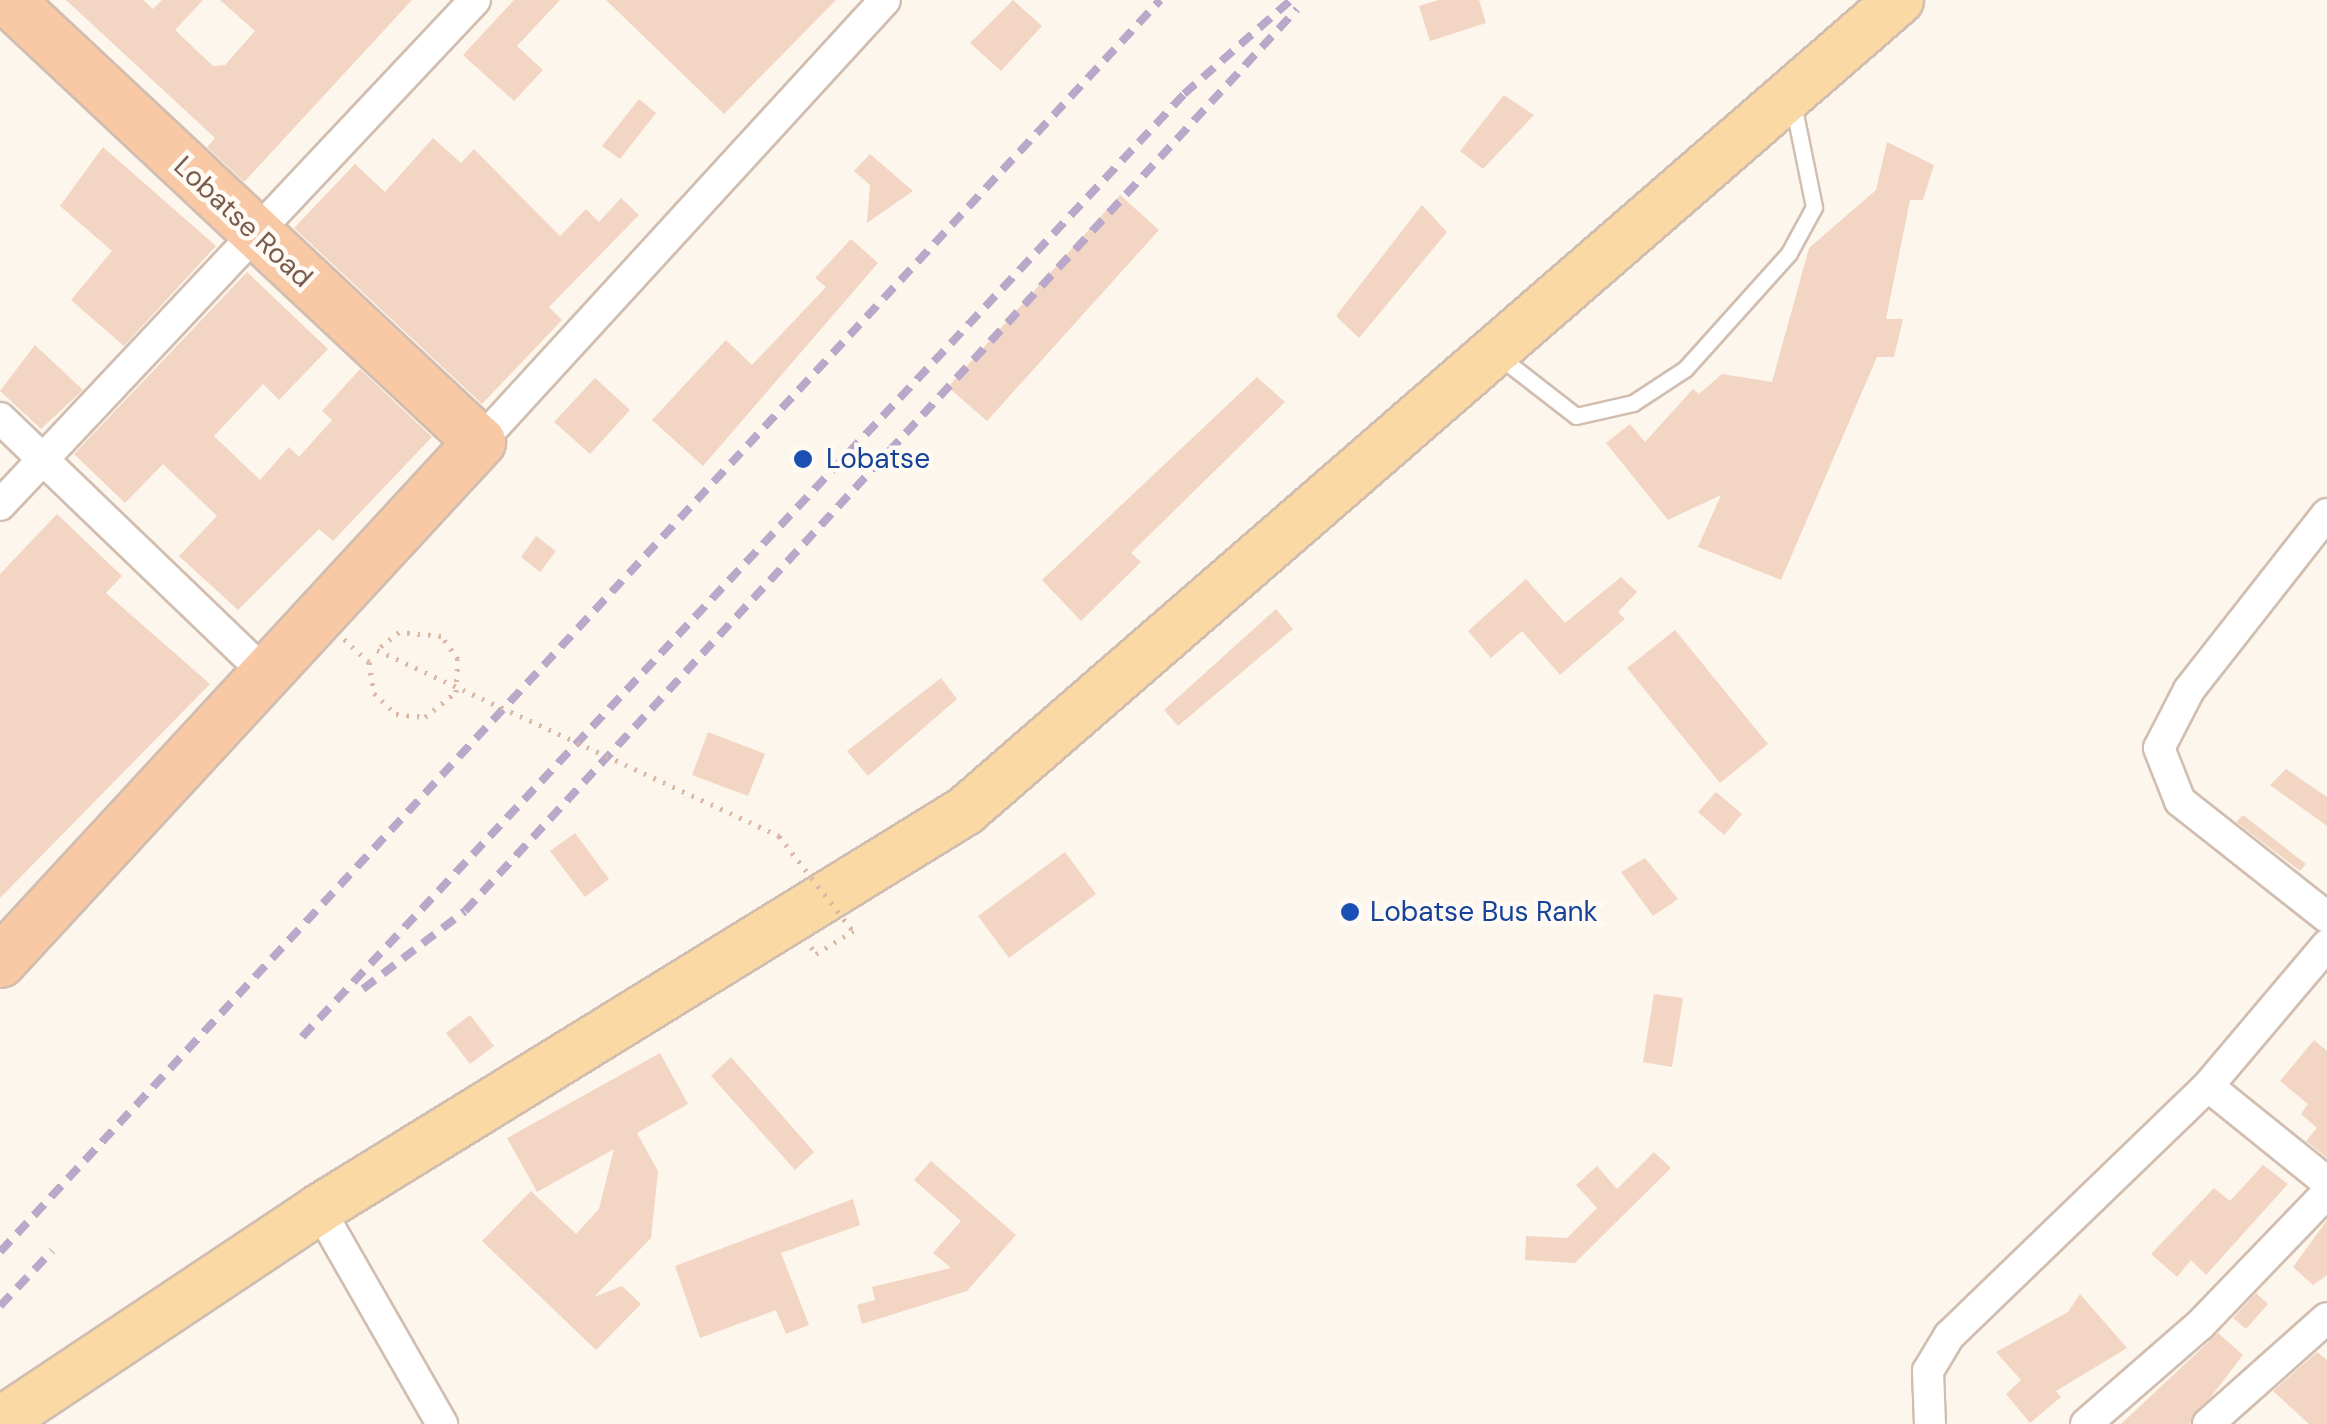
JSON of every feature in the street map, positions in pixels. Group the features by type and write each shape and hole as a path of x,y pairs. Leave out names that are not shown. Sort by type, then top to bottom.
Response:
{"highway":[{"name":"Lobatse Road","path":"8,0 480,442"},
{"path":"0,962 480,442"}],"main road":[{"path":"0,1422 319,1209 965,811 1496,354 1899,0"}],"street":[{"path":"0,506 253,232 475,0"},
{"path":"480,442 886,0"},
{"path":"0,418 264,672"},
{"path":"2327,514 2189,690 2159,748 2180,801 2327,917"},
{"path":"1930,1424 1928,1371 1949,1336 2208,1086 2327,945"},
{"path":"2208,1086 2327,1182"},
{"path":"2086,1424 2200,1325 2327,1193"},
{"path":"319,1209 442,1424"},
{"path":"2208,1424 2327,1318"}],"lane":[{"path":"1496,354 1576,416 1633,403 1685,369 1778,267 1814,207 1791,95"}],"path":[{"path":"318,615 369,662 374,693 396,714 426,717 456,692 458,659 441,636 399,632 377,650 779,836 853,930"}],"building":[{"path":"66,0 143,0 153,9 162,0 203,0 175,30 213,66 225,65 255,31 220,0 412,0 244,182 207,147 215,138"},
{"path":"514,0 560,0 517,46 543,70 514,101 463,55"},
{"path":"606,0 836,0 724,114"},
{"path":"1013,0 1042,26 1001,71 970,43"},
{"path":"1439,0 1479,0 1486,23 1430,41 1419,6"},
{"path":"1504,95 1534,115 1483,169 1460,151"},
{"path":"639,99 656,113 620,159 602,146"},
{"path":"433,138 461,163 474,149 560,236 586,209 599,222 621,198 639,215 549,307 562,320 482,404 294,228 355,164 385,192"},
{"path":"1887,142 1934,165 1923,200 1910,200 1886,319 1903,319 1894,357 1877,357 1781,580 1698,547 1721,495 1668,520 1606,443 1630,424 1645,442 1693,389 1699,394 1722,374 1772,382 1809,248 1876,190"},
{"path":"103,147 216,246 124,346 71,300 112,251 60,206"},
{"path":"870,154 913,191 867,223 870,185 854,171"},
{"path":"1120,195 1159,230 987,421 948,387"},
{"path":"1422,205 1447,232 1359,338 1336,316"},
{"path":"851,239 878,263 703,466 652,420 726,340 752,365 826,287 815,278"},
{"path":"247,272 328,349 279,400 263,384 214,436 260,480 289,447 299,457 332,420 322,411 360,369 432,437 333,541 319,529 238,610 179,556 217,516 163,464 125,503 74,454"},
{"path":"35,345 83,390 41,429 0,391"},
{"path":"1257,377 1285,402 1131,553 1141,562 1081,621 1042,580"},
{"path":"595,378 630,410 590,454 554,422"},
{"path":"57,514 122,576 106,593 210,684 0,898 0,574"},
{"path":"536,536 556,551 540,572 521,557"},
{"path":"1621,577 1637,592 1618,612 1625,619 1560,675 1522,631 1491,658 1468,631 1526,579 1565,623"},
{"path":"1276,609 1293,629 1178,726 1164,710"},
{"path":"1675,630 1768,744 1720,783 1627,668"},
{"path":"941,678 957,699 868,776 847,751"},
{"path":"708,732 765,754 748,796 692,775"},
{"path":"2286,769 2327,797 2327,826 2270,785"},
{"path":"1716,792 1742,814 1724,835 1698,812"},
{"path":"2243,815 2306,864 2300,871 2236,822"},
{"path":"575,833 609,879 585,897 550,851"},
{"path":"1065,852 1096,894 1009,958 978,916"},
{"path":"1645,858 1678,899 1653,916 1621,872"},
{"path":"1654,994 1683,998 1672,1067 1643,1062"},
{"path":"470,1015 494,1046 470,1064 446,1033"},
{"path":"2314,1040 2327,1051 2327,1158 2306,1141 2317,1128 2301,1114 2308,1104 2280,1081"},
{"path":"660,1053 688,1104 637,1133 658,1171 651,1238 594,1297 622,1286 641,1304 596,1350 482,1241 531,1191 576,1234 599,1209 614,1149 537,1192 507,1138"},
{"path":"731,1057 814,1152 795,1170 711,1076"},
{"path":"1654,1152 1671,1168 1575,1263 1525,1260 1526,1236 1567,1238 1597,1208 1576,1185 1597,1166 1617,1189"},
{"path":"931,1161 1016,1235 967,1291 862,1324 857,1305 875,1300 872,1287 951,1268 933,1253 961,1221 914,1180"},
{"path":"2263,1165 2288,1184 2206,1275 2191,1260 2177,1277 2151,1254 2214,1188 2230,1201"},
{"path":"853,1199 860,1225 781,1253 809,1325 786,1334 776,1310 700,1338 675,1266"},
{"path":"2327,1220 2327,1275 2313,1285 2293,1267"},
{"path":"2256,1293 2268,1304 2246,1329 2233,1318"},
{"path":"2080,1294 2127,1348 2056,1391 2061,1397 2030,1423 2006,1394 2021,1380 1996,1352 2068,1312"},
{"path":"2218,1333 2243,1355 2190,1424 2121,1424"},
{"path":"2317,1352 2327,1360 2327,1424 2309,1424 2273,1391"}],"railway":[{"path":"0,1252 1160,0"},
{"path":"302,1037 1184,94 1291,0"},
{"path":"363,989 465,911 1297,9"},
{"path":"0,1306 52,1251"}],"place":[{"name":"Lobatse","path":"803,459"},
{"name":"Lobatse Bus Rank","path":"1350,912"}]}
